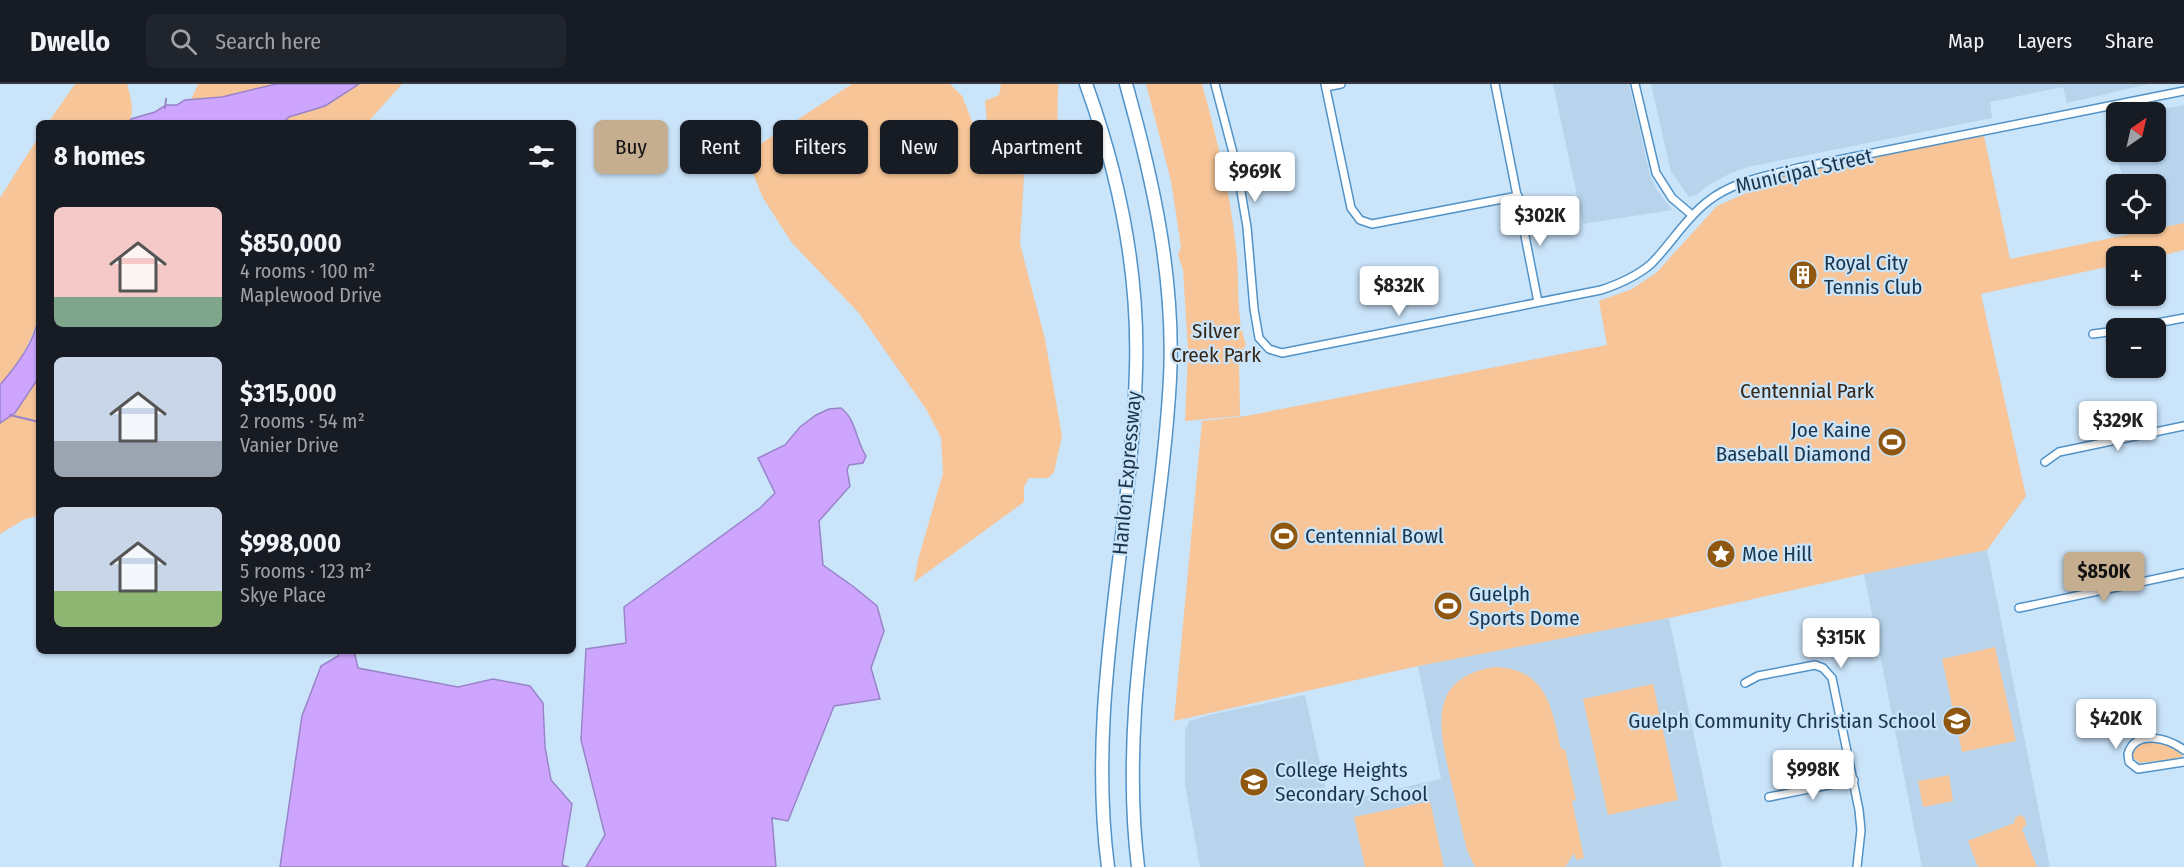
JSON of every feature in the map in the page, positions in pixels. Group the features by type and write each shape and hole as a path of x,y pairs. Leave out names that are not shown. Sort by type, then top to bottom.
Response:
{"highway":[{"name":"Hanlon Expressway","path":"1086,84 1113,170 1130,258 1136,368 1128,482 1103,705 1102,775 1108,867"},
{"name":"Hanlon Expressway","path":"1126,84 1153,188 1167,276 1170,326 1170,377 1163,458 1143,618 1132,754 1132,799 1138,867"}],"street":[{"name":"Municipal Street","path":"1215,84 1237,168 1247,227 1259,338 1264,346 1282,353 1601,290 1638,273 1662,251 1692,215 1708,200 1728,188 1748,181 1798,168 2184,91"},
{"path":"1341,84 1326,86 1351,208 1360,220 1372,224 1518,196"},
{"path":"1495,84 1538,302"},
{"path":"1635,84 1656,173 1672,198 1692,215"},
{"path":"2166,321 2184,318"},
{"path":"2093,334 2106,332"},
{"path":"2045,462 2059,452 2184,426"},
{"path":"2019,608 2184,573"},
{"path":"1745,683 1758,676 1815,665 1829,673 1835,690 1854,780 1860,820 1857,867"},
{"path":"2184,750 2166,740 2144,738 2134,742 2128,754 2129,762 2139,769 2184,762"},
{"path":"1769,797 1854,780"}],"shaded area":[{"path":"276,84 359,84 325,106 289,117 286,120 130,120 155,112 166,105 177,105 185,100 222,97"},
{"path":"1553,84 1629,84 1650,175 1657,190 1672,210 1583,224"},
{"path":"1651,84 2149,84 2067,103 2063,87 1990,102 1992,118 1748,167 1731,173 1689,197 1671,172"},
{"path":"2184,105 2184,223 2166,227 2166,174 2122,174 2118,162 2166,162 2166,108"},
{"path":"36,328 36,382 15,413 0,423 0,385 19,361"},
{"path":"841,408 850,418 866,456 863,463 849,465 847,470 850,486 819,521 823,565 877,606 884,631 871,668 880,699 834,706 788,821 772,818 776,867 586,867 605,835 581,740 586,649 626,643 624,607 760,508 775,493 758,458 785,445 800,427 816,415 829,409"},
{"name":"Guelph Community Christian School","path":"1987,550 2050,867 1922,867 1864,574"},
{"path":"1669,618 1722,867 1200,867 1185,784 1185,731 1189,721 1305,695 1329,804 1441,779 1418,666"},
{"path":"338,654 355,654 358,668 458,687 493,679 530,686 543,703 545,747 551,780 572,804 562,865 569,867 280,867 302,716 321,666"}],"green space":[{"path":"75,84 127,84 132,109 130,120 50,120"},
{"path":"198,84 276,84 222,97 191,100"},
{"path":"359,84 402,84 370,120 286,120 289,117 325,106"},
{"path":"852,84 950,84 962,96 971,120 970,174 1023,174 1024,176 1020,244 1045,339 1062,436 1054,472 1048,478 1029,478 1024,487 1024,502 914,582 943,473 941,438 926,409 858,312 792,243 763,198 753,174 761,174 761,144 773,136 773,174 868,174 868,120 797,120"},
{"path":"1001,84 1058,84 1057,120 987,120 985,101 999,95"},
{"name":"Silver Creek Park","path":"1146,84 1202,84 1222,165 1236,247 1240,321 1246,344 1239,359 1240,416 1185,421 1188,351 1183,270 1178,255 1181,247 1171,181"},
{"name":"Centennial Park","path":"1984,136 2010,259 2131,234 2166,234 2166,227 2184,223 2184,250 2166,254 2166,246 2106,246 2106,267 1981,294 2026,496 1987,550 1864,574 1669,618 1418,666 1174,721 1202,421 1246,416 1607,345 1599,301 1632,289 1656,273 1717,206 1817,162"},
{"path":"36,141 36,325 23,353 0,385 0,198"},
{"path":"36,381 36,516 23,520 0,534 0,423 15,412"},
{"path":"1995,647 2016,741 1962,752 1942,659"},
{"path":"1494,667 1512,669 1536,682 1544,693 1554,718 1561,749 1565,749 1576,800 1572,801 1584,858 1576,860 1574,853 1565,867 1475,867 1467,850 1443,741 1441,724 1443,708 1448,694 1457,682 1472,673"},
{"path":"1653,684 1678,800 1608,815 1583,699"},
{"path":"2140,743 2164,744 2175,748 2183,756 2140,763 2133,758 2132,753"},
{"path":"1949,775 1953,801 1923,807 1918,781"},
{"path":"1430,801 1444,867 1365,867 1354,817"},
{"path":"2020,815 2025,818 2026,825 2022,829 2037,867 1978,867 1968,841 2014,823 2015,818"}],"waterway":[{"path":"165,108 166,99"},
{"path":"10,415 36,421"}],"place":[{"name":"Royal City Tennis Club","path":"1803,275"},
{"name":"Joe Kaine Baseball Diamond","path":"1892,442"},
{"name":"Centennial Bowl","path":"1284,536"},
{"name":"Moe Hill","path":"1721,554"},
{"name":"Guelph Sports Dome","path":"1448,606"},
{"name":"Guelph Community Christian School","path":"1957,721"},
{"name":"College Heights Secondary School","path":"1254,782"}]}
